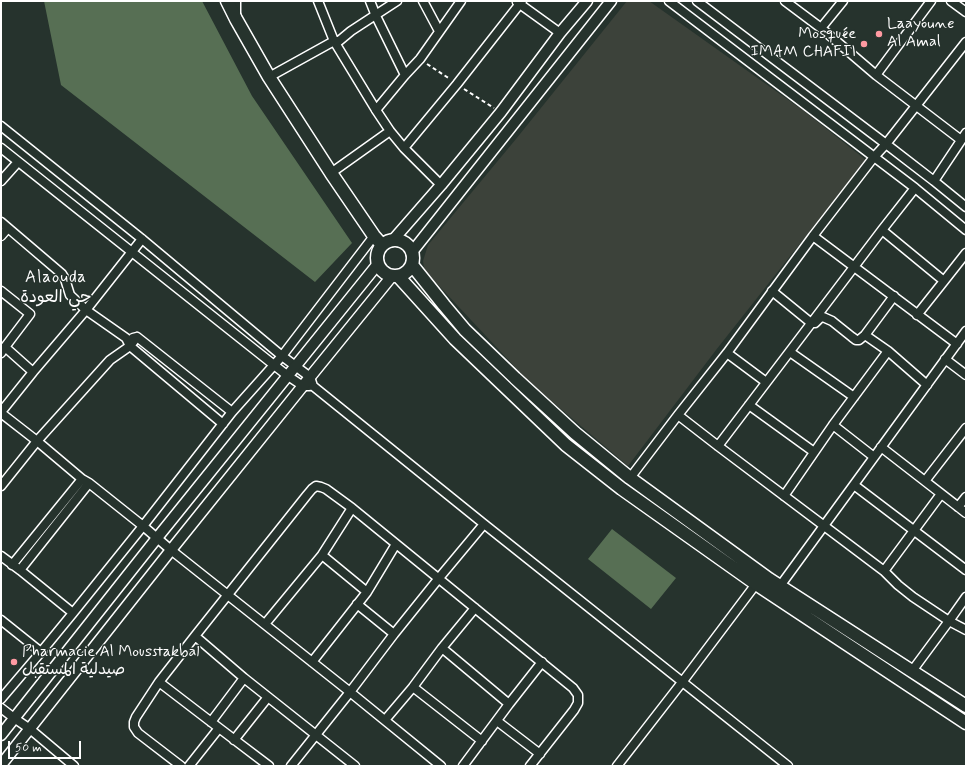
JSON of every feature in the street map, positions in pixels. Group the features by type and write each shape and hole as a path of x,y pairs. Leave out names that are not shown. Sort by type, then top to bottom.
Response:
{"main road":[{"path":"227,1 236,20 269,77 330,173 378,240 376,260 383,273 395,276 404,274 409,270 413,261 412,252 405,242 399,240 378,240"},
{"path":"412,265 466,330 515,378 575,433 630,478 780,586 966,706"},
{"path":"395,276 455,340 566,445 622,489 756,584 966,723"}],"street":[{"path":"236,1 236,20"},
{"path":"318,1 334,41 390,131 404,148 441,185"},
{"path":"370,1 405,75"},
{"path":"269,77 334,41 339,41 397,1"},
{"path":"423,1 439,31"},
{"path":"376,110 420,59 461,1"},
{"path":"393,240 441,185 501,112 586,1"},
{"path":"412,252 611,1"},
{"path":"669,1 915,188 966,230"},
{"path":"697,1 886,144 966,207"},
{"path":"820,28 843,1"},
{"path":"876,75 931,1"},
{"path":"951,1 966,12"},
{"path":"404,148 457,84 520,2 560,33"},
{"path":"788,2 876,75 961,140"},
{"path":"630,478 727,353 813,236 966,42"},
{"path":"1,126 142,239 484,524 788,766"},
{"path":"330,173 390,131"},
{"path":"934,181 966,133"},
{"path":"1,148 274,365 303,386"},
{"path":"1,181 18,162"},
{"path":"718,446 915,188"},
{"path":"1,222 62,274 70,295 86,310 126,338 130,346 222,424"},
{"path":"1,236 8,228"},
{"path":"882,230 944,281"},
{"path":"813,236 855,266 917,315 957,344"},
{"path":"142,239 1,413 441,766"},
{"path":"1,699 143,526 222,424 282,356 378,240"},
{"path":"917,315 966,253"},
{"path":"1,735 157,538 378,265"},
{"path":"1,765 303,386 312,382 395,276"},
{"path":"1,291 30,314 3,350 33,372"},
{"path":"772,291 812,323"},
{"path":"812,323 815,323 823,317 832,321 856,340 859,340 865,335 894,296"},
{"path":"780,586 966,331"},
{"path":"865,335 888,351 927,385"},
{"path":"126,338 138,337 232,412"},
{"path":"1,486 37,441 110,360 130,346 138,337"},
{"path":"784,496 833,425 888,351"},
{"path":"790,352 854,397"},
{"path":"727,353 766,382"},
{"path":"945,359 966,375"},
{"path":"749,405 814,452"},
{"path":"678,415 824,525 913,597 949,621 966,630"},
{"path":"833,425 874,457"},
{"path":"925,481 966,428"},
{"path":"881,447 966,513"},
{"path":"12,565 86,481"},
{"path":"20,570 86,481"},
{"path":"854,485 966,570"},
{"path":"181,766 138,733 134,727 136,717 160,682 195,636 312,489 316,486 321,487 352,508 573,688 578,695 578,703 530,766"},
{"path":"884,572 941,494"},
{"path":"958,507 966,497"},
{"path":"265,624 322,555 352,508"},
{"path":"291,766 317,735 438,578 484,524"},
{"path":"312,662 367,592 396,544"},
{"path":"322,555 367,592"},
{"path":"1,556 73,613"},
{"path":"617,766 683,682 756,584"},
{"path":"912,671 966,596"},
{"path":"357,604 394,634"},
{"path":"385,720 475,608"},
{"path":"1,620 41,652"},
{"path":"195,636 244,678 355,766"},
{"path":"442,648 509,704"},
{"path":"463,766 542,662"},
{"path":"211,722 244,678"},
{"path":"160,682 269,766"},
{"path":"412,687 482,741"},
{"path":"234,740 268,697"},
{"path":"1,708 30,729 74,766"},
{"path":"497,721 540,754"},
{"path":"189,766 219,728"}],"shaded area":[{"path":"627,1 649,1 804,111 866,160 716,350 628,466 529,382 427,273 424,268 423,261 428,245 516,139"}],"green space":[{"path":"44,1 202,1 252,96 352,243 315,282 61,85"},
{"path":"612,529 676,578 651,609 588,559"}],"place":[{"name":"Laayoune Al Amal","path":"879,34"},
{"name":"Mosquée IMAM CHAFII","path":"864,44"},
{"name":"Pharmacie Al Mousstakbal صيدلية المستقبل","path":"14,662"}],"district":[{"name":"Alaouda حي العودة","path":"56,288"}]}
